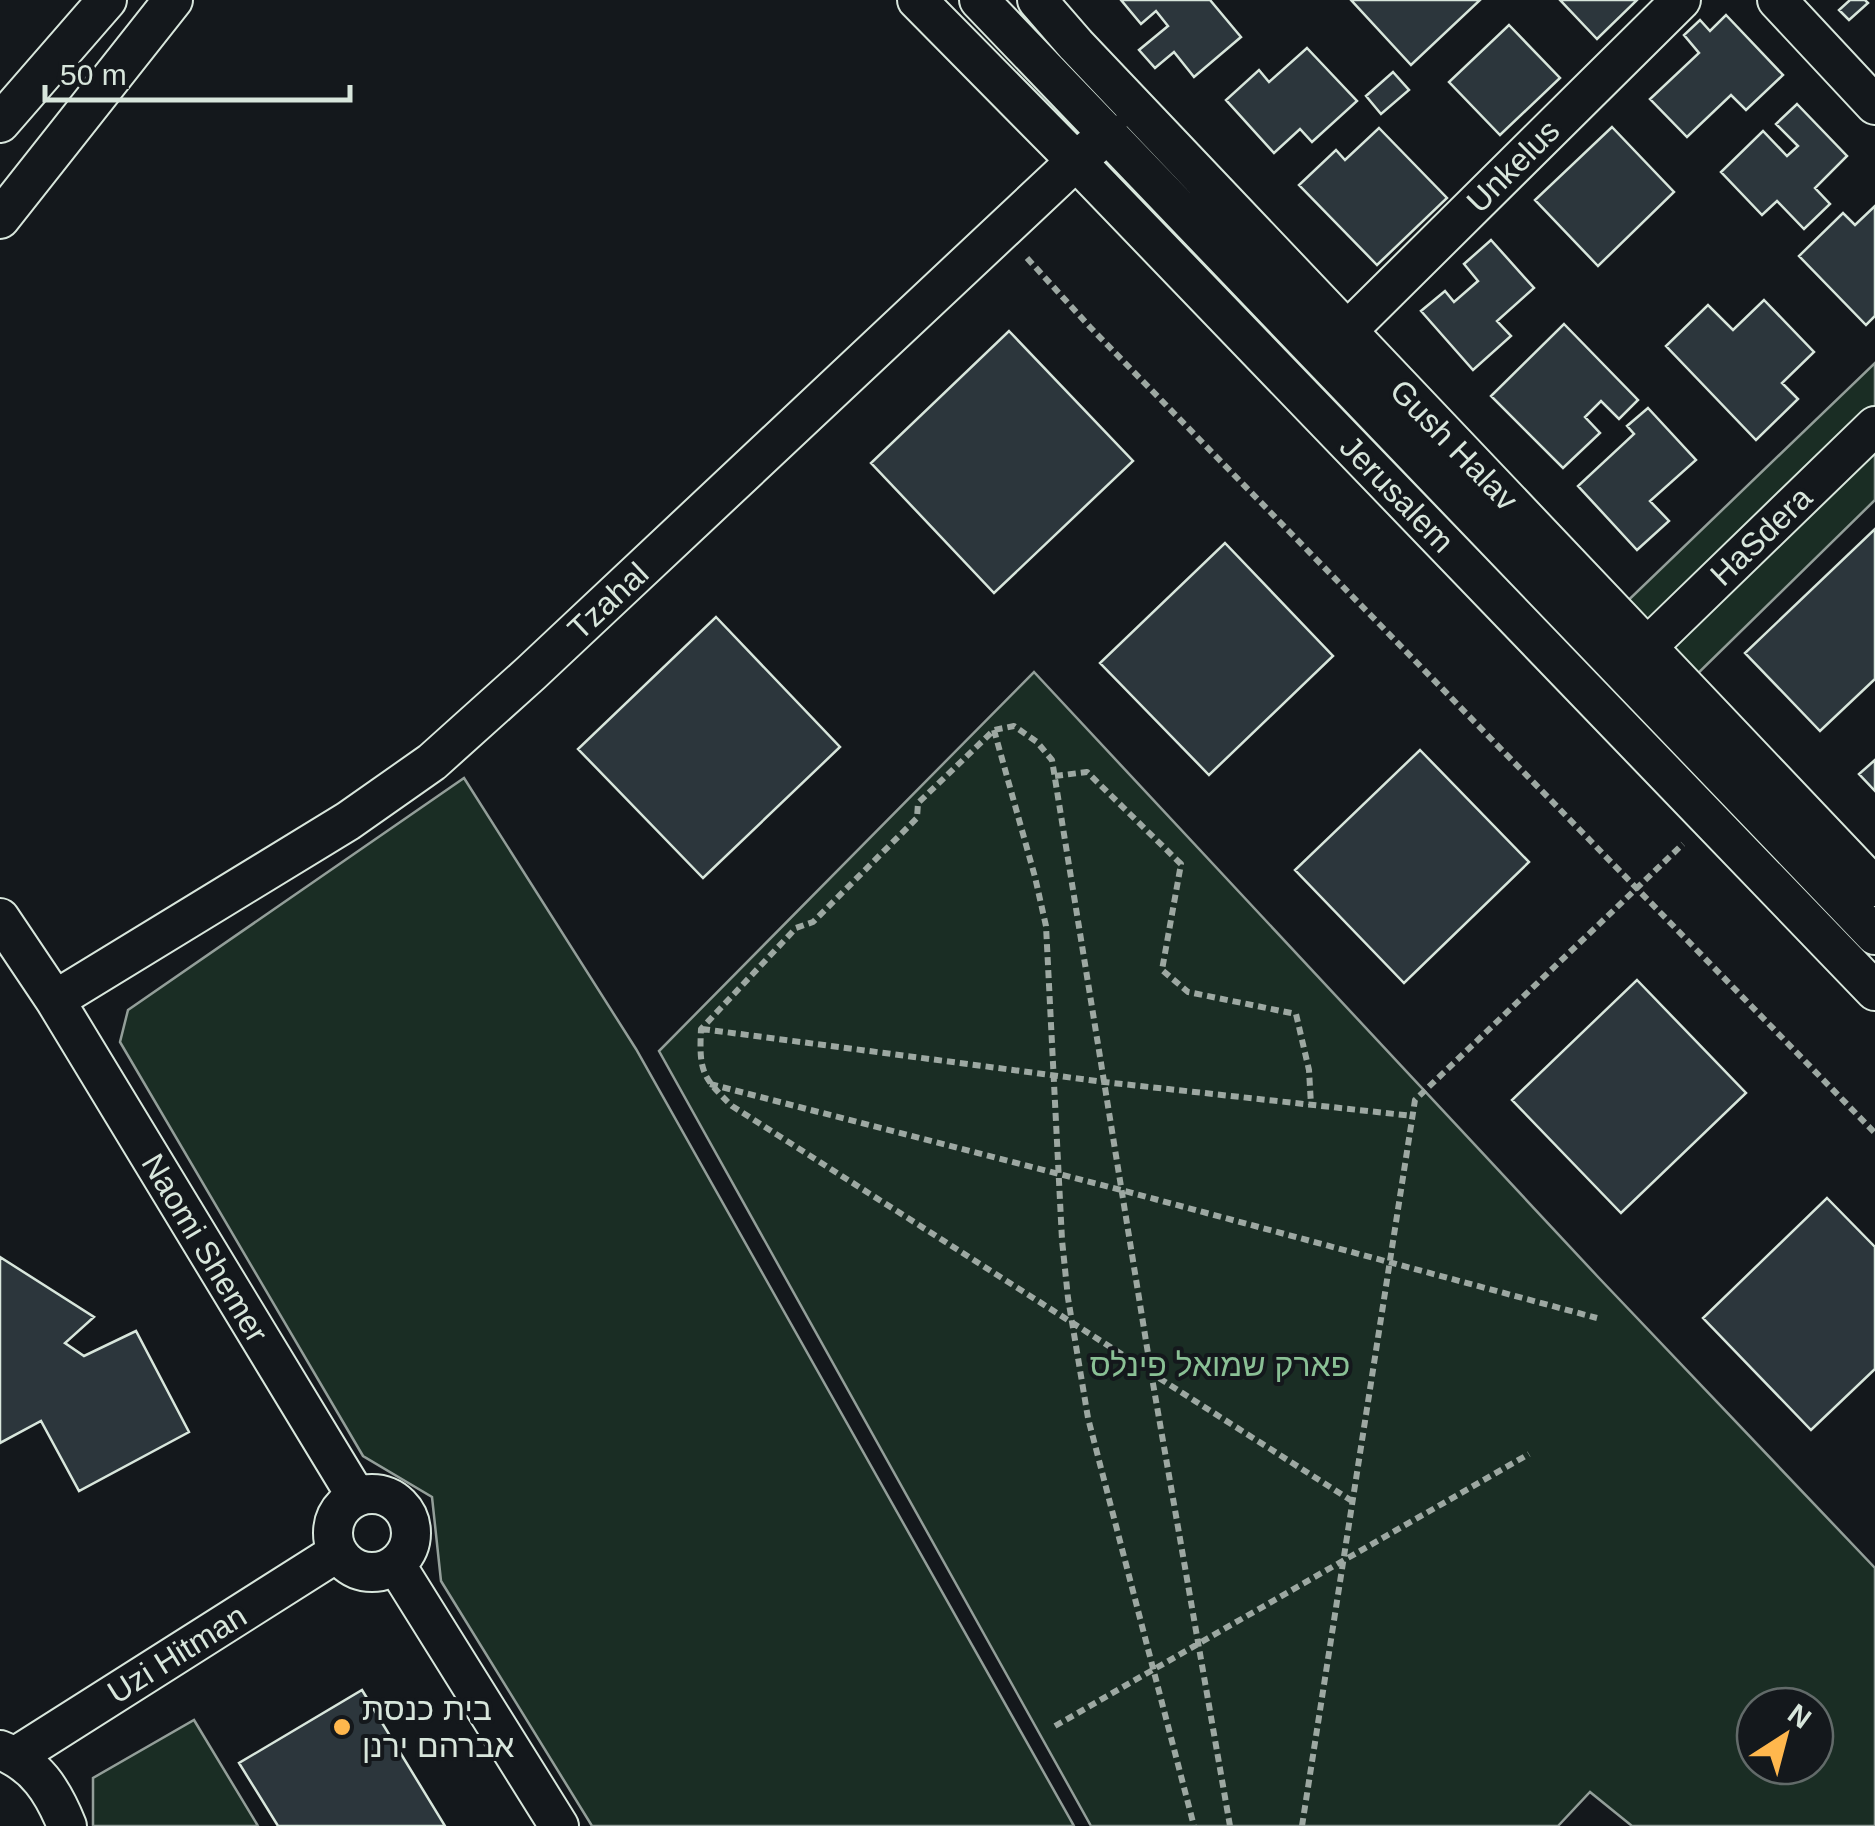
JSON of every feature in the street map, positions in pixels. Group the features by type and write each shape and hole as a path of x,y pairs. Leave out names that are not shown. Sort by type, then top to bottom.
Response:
{"street":[{"path":"0,123 107,0"},
{"path":"0,219 173,0"},
{"name":"Jerusalem","path":"917,0 1076,160 1875,991"},
{"name":"Jerusalem","path":"979,0 1875,935"},
{"name":"Gush Halav","path":"1037,0 1346,332 1875,887"},
{"name":"Unkelus","path":"1346,332 1681,0"},
{"path":"1777,0 1875,105"},
{"name":"Tzahal","path":"54,1000 348,821 432,762 1108,133"},
{"name":"HaSdera","path":"1647,646 1875,426"},
{"name":"Naomi Shemer","path":"0,918 356,1496"},
{"path":"380,1494 402,1506 412,1529 405,1555 396,1565 370,1572 357,1569 338,1552 333,1526 346,1503 356,1496 380,1494"},
{"name":"Uzi Hitman","path":"8,1753 338,1552"},
{"path":"396,1565 559,1826"},
{"path":"8,1753 38,1773 54,1795 67,1826"}],"path":[{"path":"1001,231 1875,1133"},
{"path":"1230,1826 1151,1372 1052,760 1037,742 1014,726 994,730 918,803 917,818 813,922 796,928 700,1029 699,1061 709,1084 732,1106 1151,1372 1352,1501"},
{"path":"994,730 1046,926 1062,1240 1088,1418 1194,1826"},
{"path":"1055,776 1087,772 1181,864 1162,970 1188,992 1296,1014 1309,1070 1310,1105"},
{"path":"1302,1826 1415,1100 1709,819"},
{"path":"700,1029 1054,1076 1412,1116"},
{"path":"709,1084 1597,1318"},
{"path":"1055,1726 1529,1454"}],"green space":[{"path":"1875,363 1875,500 1685,686 1615,613"},
{"name":"פארק שמואל פינלס","path":"1034,672 1875,1568 1875,1826 1632,1826 1590,1792 1558,1826 1091,1826 659,1051"},
{"path":"464,778 636,1049 1074,1826 592,1826 441,1581 432,1497 363,1456 120,1042 128,1010"},
{"path":"194,1720 258,1826 93,1826 93,1778"}],"building":[{"path":"1121,0 1210,0 1241,37 1194,77 1174,52 1155,68 1139,50 1168,26 1156,11 1141,24"},
{"path":"1351,0 1480,0 1411,65"},
{"path":"1560,0 1637,0 1597,39"},
{"path":"1850,0 1868,3 1849,20 1839,10"},
{"path":"1726,15 1783,75 1746,110 1731,95 1687,137 1650,99 1699,53 1684,35 1700,20 1710,31"},
{"path":"1509,25 1560,78 1500,135 1449,82"},
{"path":"1307,48 1357,101 1312,142 1300,129 1274,153 1226,100 1259,70 1269,82"},
{"path":"1393,72 1409,90 1381,114 1366,96"},
{"path":"1797,104 1847,156 1815,188 1830,204 1804,229 1777,201 1762,215 1721,172 1763,131 1787,156 1798,146 1776,124"},
{"path":"1612,127 1674,192 1598,266 1535,200"},
{"path":"1379,128 1447,198 1377,265 1299,185 1336,150 1345,160"},
{"path":"1875,206 1875,316 1866,325 1799,256 1843,213 1855,225"},
{"path":"1491,240 1534,288 1497,321 1511,336 1473,370 1421,311 1445,291 1454,302 1478,281 1464,264"},
{"path":"1764,300 1814,352 1782,383 1798,399 1756,440 1666,346 1708,305 1733,330"},
{"path":"1564,324 1638,400 1619,419 1601,401 1585,417 1600,433 1563,468 1491,396"},
{"path":"1009,331 1133,461 994,593 871,463"},
{"path":"1648,408 1696,460 1650,501 1669,521 1637,550 1578,486 1634,434 1627,426"},
{"path":"1875,529 1875,679 1820,731 1745,653"},
{"path":"1225,543 1333,656 1209,775 1100,663"},
{"path":"716,617 840,747 703,878 578,749"},
{"path":"1420,750 1529,862 1404,983 1295,870"},
{"path":"1875,760 1875,791 1859,774"},
{"path":"1637,980 1746,1093 1621,1213 1512,1100"},
{"path":"1827,1198 1875,1247 1875,1369 1811,1430 1703,1318"},
{"path":"0,1257 94,1317 65,1343 84,1356 136,1331 189,1432 79,1491 41,1421 0,1443"},
{"name":"בית כנסת אברהם ירנן","path":"362,1690 445,1826 278,1826 239,1763"}],"place":[{"name":"בית כנסת אברהם ירנן","path":"342,1727"}]}
